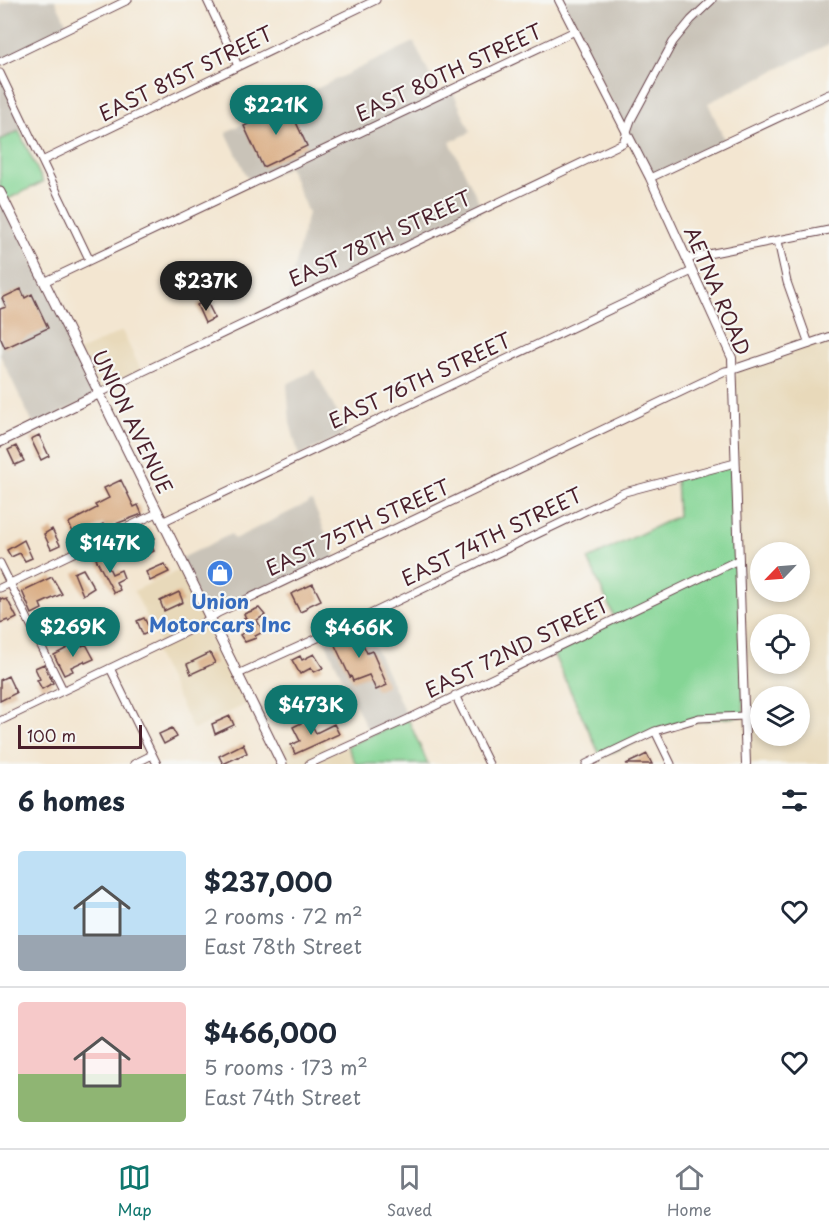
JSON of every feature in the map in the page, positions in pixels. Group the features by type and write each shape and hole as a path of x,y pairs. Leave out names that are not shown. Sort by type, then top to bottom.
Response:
{"main road":[{"name":"UNION AVENUE","path":"0,192 282,764"},
{"name":"EAST 78TH STREET","path":"0,442 98,394"}],"street":[{"path":"0,62 128,0"},
{"path":"207,0 238,66"},
{"name":"EAST 81ST STREET","path":"42,161 376,0"},
{"name":"AETNA ROAD","path":"559,0 650,178 732,358 746,764"},
{"path":"627,134 631,120 673,42 712,0"},
{"name":"EAST 80TH STREET","path":"44,282 575,32"},
{"path":"0,73 89,259"},
{"path":"650,178 829,94"},
{"name":"EAST 78TH STREET","path":"98,394 622,143 627,134"},
{"path":"687,260 829,230"},
{"path":"778,241 787,282 809,344"},
{"name":"EAST 76TH STREET","path":"0,588 160,518 692,271"},
{"path":"732,370 829,337"},
{"name":"EAST 75TH STREET","path":"0,721 714,376 732,370"},
{"name":"EAST 74TH STREET","path":"238,675 625,492 735,463"},
{"name":"EAST 72ND STREET","path":"309,764 408,719 738,560"},
{"path":"0,563 63,690"},
{"path":"110,668 157,764"},
{"path":"455,695 489,764"},
{"path":"586,764 655,730 699,718 744,716"},
{"path":"655,730 670,764"},
{"path":"134,764 153,755"}],"shaded area":[{"path":"12,0 55,0 69,28 0,62 0,5"},
{"path":"559,0 829,0 829,44 708,103 726,143 650,178"},
{"path":"414,42 439,95 452,90 471,132 450,142 483,210 288,303 293,272 308,213 289,167 251,185 226,132"},
{"path":"0,73 26,128 0,140"},
{"path":"0,192 98,394 34,426 0,355"},
{"path":"122,331 142,372 98,394 78,352"},
{"path":"829,337 829,764 746,764 732,382 739,369"},
{"path":"315,370 347,433 299,456 290,423 287,384"},
{"path":"312,501 336,558 209,619 180,559 231,534 234,539"},
{"path":"184,568 251,702 193,730 153,647 160,644 134,591"},
{"path":"362,618 408,719 370,735 322,635"},
{"path":"317,730 329,754 347,746 356,764 282,764 275,751"}],"green space":[{"path":"19,131 43,182 4,201 0,192 0,140"},
{"path":"735,463 744,716 677,724 601,757 551,649 615,619 588,559 678,516 676,478"},
{"path":"408,719 428,764 356,764 347,746"}],"building":[{"path":"288,105 307,146 263,167 244,126"},
{"path":"21,289 25,298 32,294 48,328 5,348 0,337 0,309 6,307 2,298"},
{"path":"206,300 215,318 205,323 197,305"},
{"path":"39,435 49,456 41,460 31,439"},
{"path":"16,446 24,461 15,465 8,450"},
{"path":"121,480 134,507 138,505 142,514 105,528 103,524 76,538 70,522 97,508 95,505 109,498 104,488"},
{"path":"148,528 155,538 150,541 154,551 135,560 131,552 138,549 138,546 133,535"},
{"path":"52,529 60,545 51,549 44,534"},
{"path":"24,540 32,558 25,561 20,553 11,557 7,550"},
{"path":"103,555 112,574 121,570 124,578 116,582 120,590 114,593 96,559"},
{"path":"164,564 169,572 150,581 146,572"},
{"path":"83,569 94,588 83,595 74,573"},
{"path":"52,577 62,594 40,604 42,609 32,614 22,591"},
{"path":"313,584 321,600 300,612 291,594"},
{"path":"179,592 183,602 164,611 160,601"},
{"path":"0,598 7,599 17,618 0,623"},
{"path":"259,608 265,615 257,620 263,632 255,636 256,638 245,642 240,635 249,629 244,614"},
{"path":"144,618 151,631 143,635 137,621"},
{"path":"356,629 367,653 372,651 387,685 376,690 369,675 353,681 332,639"},
{"path":"86,644 94,659 71,667 73,671 64,675 54,655 71,646 74,650"},
{"path":"210,653 215,663 191,674 187,664"},
{"path":"314,654 323,668 314,672 311,668 300,674 292,660 300,656 302,660"},
{"path":"44,664 53,683 42,689 37,680 40,679 35,668"},
{"path":"8,676 16,693 0,701 0,680"},
{"path":"230,716 234,725 215,734 212,724"},
{"path":"309,719 316,733 334,724 339,734 295,754 291,745 300,741 293,727"},
{"path":"172,728 177,737 164,744 159,734"},
{"path":"243,744 247,753 223,764 219,756"},
{"path":"647,754 652,764 626,764 639,758"}],"place":[{"name":"Union Motorcars Inc","path":"220,573"}]}
